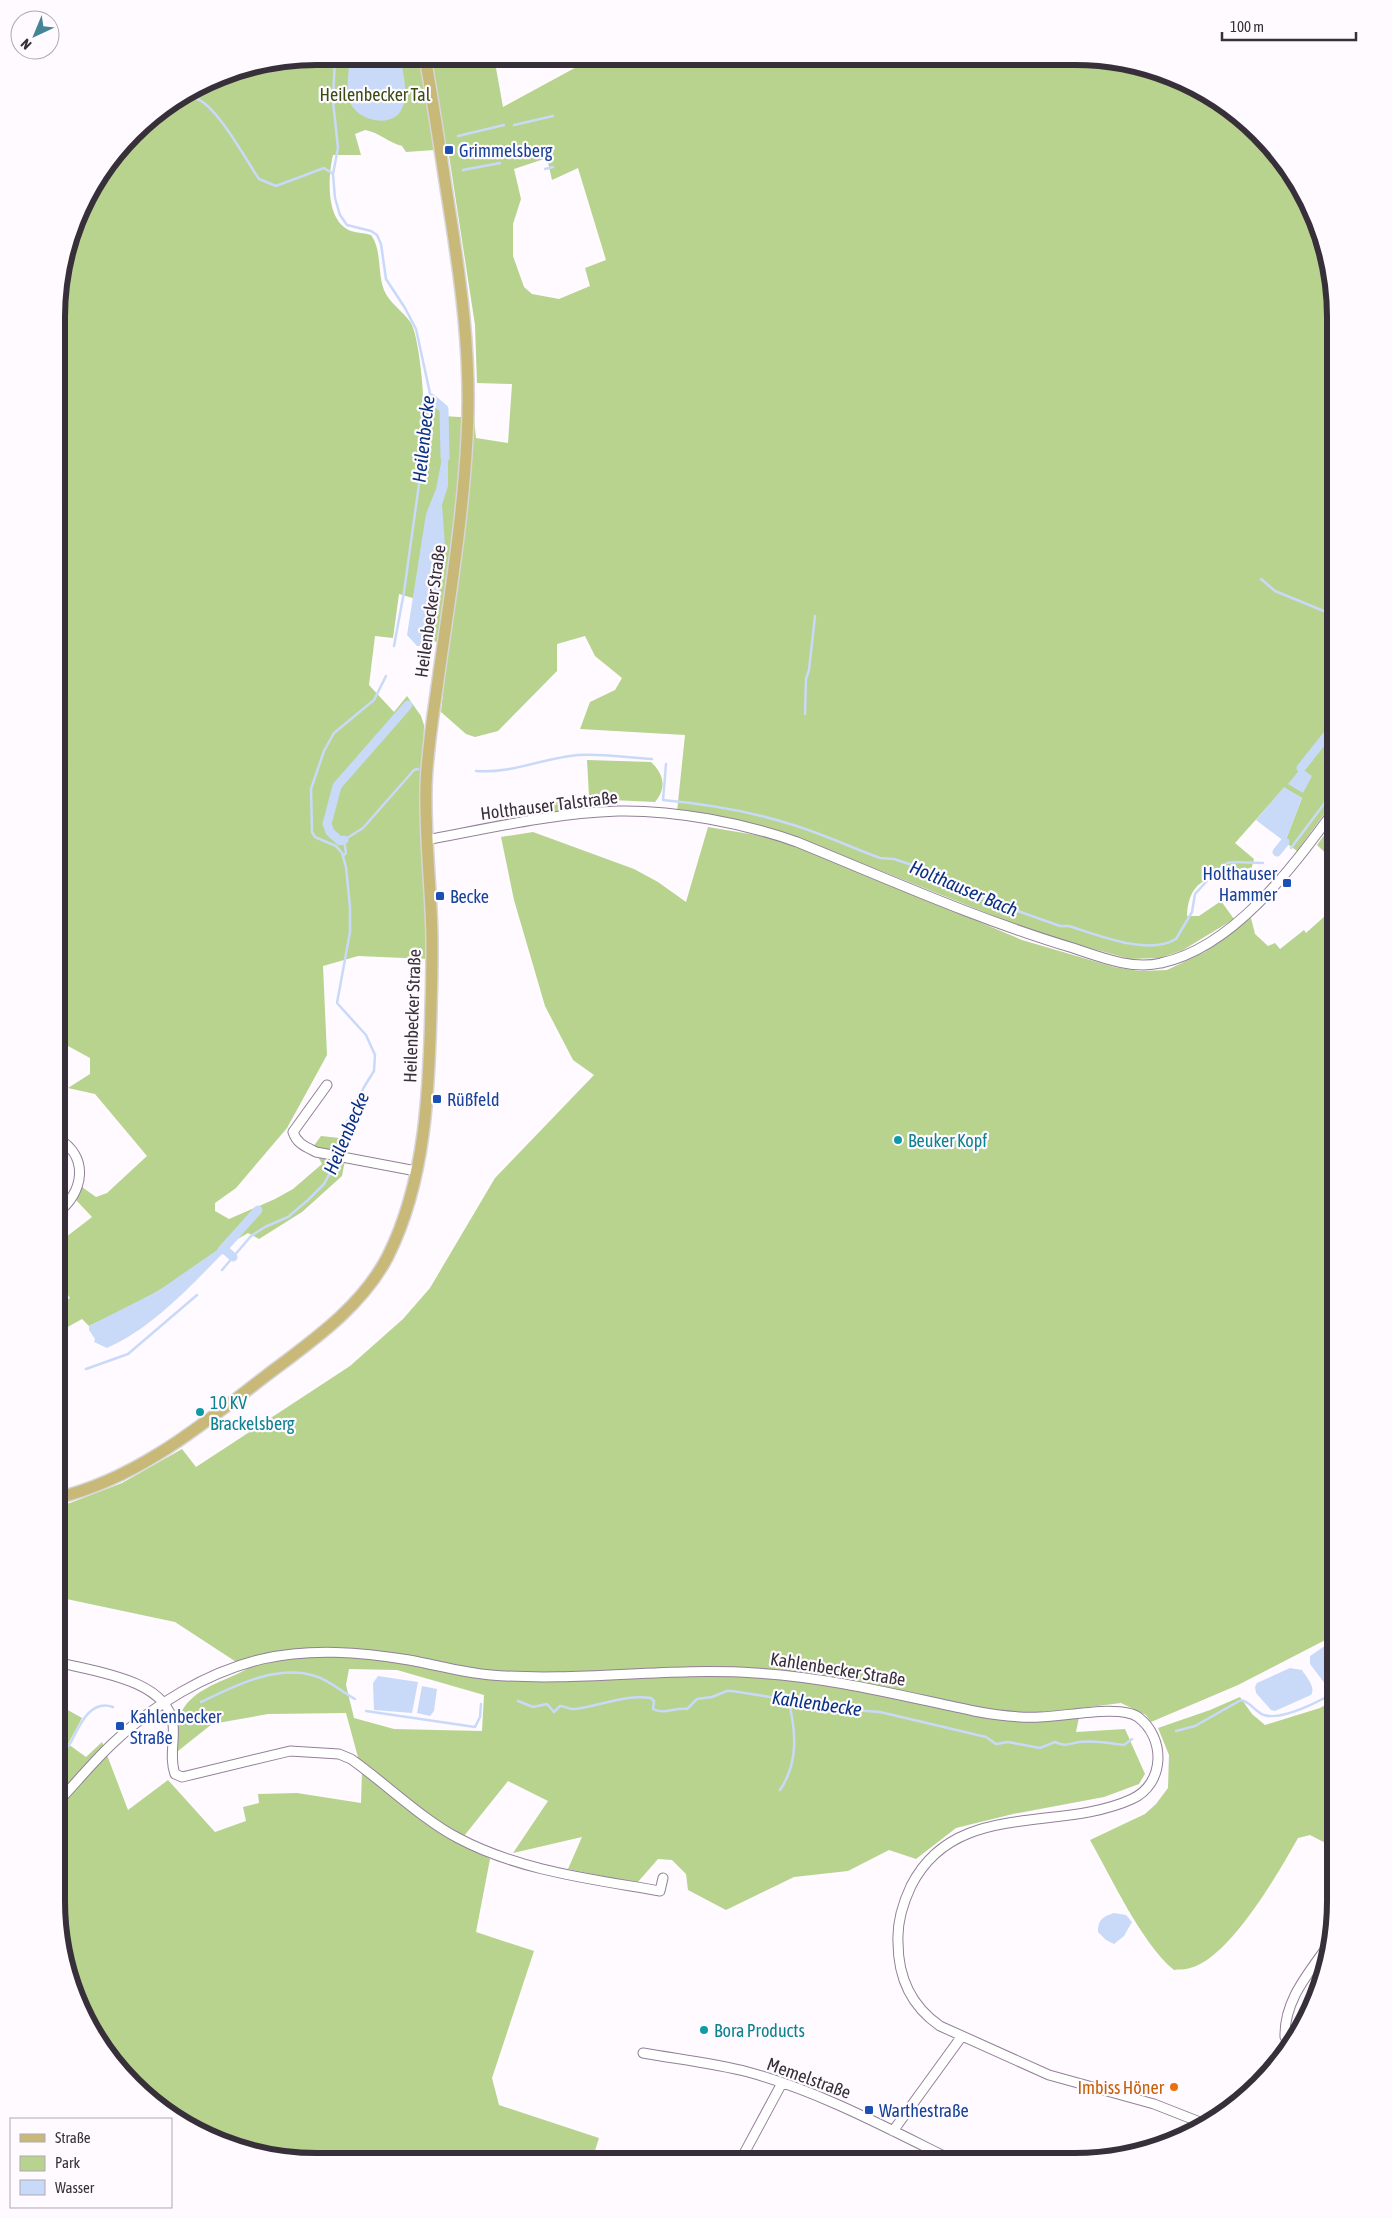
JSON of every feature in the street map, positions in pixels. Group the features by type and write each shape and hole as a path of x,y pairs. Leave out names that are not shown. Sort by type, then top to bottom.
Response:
{"main road":[{"name":"Heilenbecker Straße","path":"65,1496 119,1477 169,1447 276,1369 347,1311 370,1285 388,1256 402,1222 416,1172 425,1116 430,1047 432,948 427,840 427,766 464,484 469,387 462,286 425,65"}],"street":[{"name":"Holthauser Talstraße","path":"427,840 544,819 608,812 663,814 722,822 780,836 1052,942 1121,962 1150,965 1167,962 1194,951 1219,936 1245,915 1287,872 1327,820"},
{"path":"327,1085 293,1132 295,1138 302,1145 316,1152 416,1172"},
{"path":"65,1143 76,1154 80,1169 79,1182 73,1195 65,1204"},
{"name":"Kahlenbecker Straße","path":"65,1794 92,1763 116,1740 165,1703 204,1681 241,1665 301,1652 338,1651 410,1660 486,1675 564,1677 685,1671 752,1672 803,1677 982,1712 1036,1718 1111,1711 1128,1713 1139,1718 1153,1737 1158,1760 1156,1776 1149,1789 1132,1799 1089,1811 980,1828 954,1840 933,1855 914,1880 907,1896 899,1927 898,1942 902,1977 916,2005 928,2018 962,2036"},
{"path":"65,1664 109,1675 146,1688 165,1703 173,1723 172,1767 175,1774 182,1777 290,1751 339,1754 351,1759 458,1838 502,1857 567,1875 660,1891 663,1878"},
{"path":"1284,2037 1284,2020 1291,2000 1321,1955"},
{"path":"893,2131 962,2036 1049,2075 1154,2104 1197,2121"},
{"name":"Memelstraße","path":"643,2053 746,2072 782,2083 858,2114 938,2153"},
{"path":"744,2153 782,2083"}],"green space":[{"name":"Heilenbecker Tal","path":"317,65 495,65 503,107 580,65 1075,65 1124,70 1156,78 1186,91 1228,117 1253,139 1275,164 1293,191 1308,221 1314,236 1325,284 1327,317 1327,810 1297,851 1285,842 1302,798 1284,788 1235,843 1254,859 1251,870 1240,874 1208,879 1196,887 1190,899 1187,916 1199,916 1221,901 1234,919 1183,950 1160,958 1130,959 1042,935 796,837 768,829 677,812 685,735 580,729 590,702 615,690 622,678 595,656 585,636 557,644 557,671 498,731 475,737 466,734 441,712 448,645 413,636 416,599 399,594 393,638 375,636 369,685 394,712 407,696 421,716 424,725 422,802 428,959 358,956 323,966 327,1055 287,1128 236,1188 215,1203 215,1211 229,1219 293,1189 322,1164 313,1147 321,1136 349,1139 342,1176 302,1212 259,1239 248,1233 141,1300 89,1326 82,1319 65,1329 65,1301 70,1298 65,1291 65,1238 92,1217 76,1200 82,1187 96,1197 107,1193 147,1156 95,1094 68,1088 90,1074 90,1058 68,1046 65,1050 65,317 67,284 78,236 99,191 128,151 164,117 191,99 236,78 284,67","holes":["365,130 402,146 406,152 448,149 475,325 477,383 512,384 508,443 476,438 474,418 444,416 439,406 423,403 423,386 414,329 408,319 386,295 382,283 377,247 371,235 351,231 343,226 337,218 330,198 330,175 333,155 361,155 355,134","547,158 552,180 578,168 606,260 585,268 590,286 559,299 532,294 524,287 513,256 513,224 521,199 514,169"]},
{"path":"587,760 651,762 661,776 662,786 659,797 655,802 612,800 574,809 537,814 536,806 589,796"},
{"path":"708,827 762,836 819,854 1022,940 1114,967 1139,971 1167,970 1205,952 1251,918 1255,934 1268,946 1275,943 1280,949 1304,930 1306,933 1327,914 1327,1639 1238,1685 1151,1722 1146,1715 1121,1703 1081,1708 1076,1732 1125,1729 1145,1774 1139,1784 1104,1797 1013,1814 956,1828 916,1859 889,1850 848,1871 794,1877 726,1910 688,1890 686,1874 672,1860 658,1859 637,1883 568,1869 582,1837 513,1853 548,1801 508,1781 460,1841 490,1859 476,1932 534,1951 492,2078 499,2105 599,2138 594,2153 317,2153 284,2151 236,2140 191,2119 164,2101 139,2079 117,2054 99,2027 78,1982 67,1934 65,1901 65,1711 66,1709 82,1718 68,1744 86,1757 102,1742 128,1810 168,1780 215,1832 246,1821 243,1807 259,1803 258,1794 297,1793 361,1803 362,1772 346,1713 268,1714 212,1724 178,1751 178,1723 188,1703 205,1689 247,1669 175,1622 65,1599 65,1504 122,1483 182,1449 196,1467 350,1366 403,1319 430,1288 495,1178 594,1075 573,1060 545,1006 514,900 501,837 533,832 634,869 658,882 686,902","holes":["349,1669 397,1670 484,1695 482,1731 394,1729 354,1718 346,1685"]},
{"path":"1327,831 1327,854 1317,845"},
{"path":"1240,1697 1252,1714 1265,1725 1320,1708 1327,1704 1327,1844 1310,1835 1298,1838 1266,1892 1221,1949 1205,1961 1188,1969 1174,1970 1150,1944 1139,1927 1117,1891 1090,1840 1145,1814 1156,1804 1168,1788 1169,1755 1158,1728 1210,1710"}],"water":[{"path":"349,65 401,65 405,94 403,106 399,114 392,119 384,121 375,120 358,113 352,107 349,99"},
{"path":"448,457 448,486 442,505 445,545 433,630 422,646 417,646 407,635 426,514 436,489 442,458"},
{"path":"1301,768 1312,776 1303,793 1288,784"},
{"path":"1284,787 1302,798 1285,842 1256,820"},
{"path":"220,1248 224,1252 170,1305 139,1330 107,1348 94,1342 95,1339 89,1330 89,1326 158,1291"},
{"path":"1327,1644 1327,1686 1310,1664 1310,1656"},
{"path":"1290,1668 1302,1670 1312,1686 1311,1695 1275,1711 1271,1710 1256,1693 1255,1687 1257,1683"},
{"path":"378,1676 418,1682 412,1713 374,1710 373,1683"},
{"path":"422,1686 437,1689 434,1711 430,1716 417,1713"},
{"path":"1114,1913 1126,1915 1132,1922 1124,1936 1114,1944 1106,1940 1098,1932 1102,1919"}],"waterway":[{"name":"Heilenbecke","path":"335,65 333,101 338,148 333,174 335,198 340,215 347,225 371,231 377,235 381,244 386,279 416,329 431,398 404,592 394,646"},
{"path":"193,98 205,104 222,122 259,179 276,186 324,168 333,174"},
{"path":"333,101 344,100"},
{"path":"514,125 553,116"},
{"path":"458,136 504,125"},
{"path":"463,170 500,163"},
{"path":"545,169 553,167"},
{"path":"431,398 444,409 445,458"},
{"path":"1261,579 1275,591 1327,612"},
{"path":"805,714 806,679 809,670 815,616"},
{"name":"Heilenbecke","path":"222,1270 251,1236 265,1227 288,1217 324,1184 343,1149 346,1124 374,1071 375,1055 366,1035 337,1003 350,932 350,907 346,867 342,853 336,846 315,837 312,832 311,789 324,751 334,733 374,700 386,676"},
{"path":"344,840 340,841 330,832 327,824 337,786 408,705"},
{"path":"1301,768 1327,735"},
{"name":"Holthauser Bach","path":"476,771 502,770 578,755 652,759"},
{"name":"Holthauser Bach","path":"666,764 663,800 759,815 790,824 880,858 894,859 909,864 947,880 970,894 1060,926 1069,926 1108,939 1137,945 1165,944 1176,939 1192,912 1195,894 1215,872 1227,863 1263,863"},
{"name":"Holthauser Bach","path":"343,856 346,853 344,840 363,828 414,770 418,769"},
{"name":"Holthauser Bach","path":"1291,848 1324,804 1327,793"},
{"path":"1277,852 1285,842"},
{"path":"222,1250 258,1210"},
{"path":"224,1249 233,1257"},
{"name":"Heilenbecke","path":"86,1369 128,1354 197,1295"},
{"name":"Kahlenbecke","path":"201,1702 256,1678 286,1673 315,1676 355,1699"},
{"name":"Kahlenbecke","path":"518,1701 533,1707 547,1704 554,1712 560,1706 571,1709 585,1708 622,1699 641,1697 651,1698 654,1701 653,1709 665,1711 687,1709 697,1699 732,1691 854,1710 880,1712 986,1737 996,1744 1008,1742 1040,1748 1055,1742 1065,1745 1090,1741 1124,1745 1132,1739"},
{"name":"Kahlenbecke","path":"1176,1731 1195,1726 1241,1700 1248,1703 1261,1714 1272,1716 1290,1713 1327,1696"},
{"path":"780,1790 790,1768 794,1746 793,1722 788,1699"},
{"name":"Kahlenbecke","path":"366,1711 475,1727 480,1717 481,1704"},
{"name":"Kahlenbecke","path":"65,1751 83,1720 92,1710 105,1705 113,1707"}],"place":[{"name":"Grimmelsberg","path":"449,150"},
{"name":"Holthauser Hammer","path":"1287,883"},
{"name":"Becke","path":"440,896"},
{"name":"Rüßfeld","path":"437,1099"},
{"name":"Beuker Kopf","path":"898,1140"},
{"name":"10 KV Brackelsberg","path":"200,1412"},
{"name":"Kahlenbecker Straße","path":"120,1726"},
{"name":"Bora Products","path":"704,2030"},
{"name":"Imbiss Höner","path":"1174,2087"},
{"name":"Warthestraße","path":"869,2110"}]}
